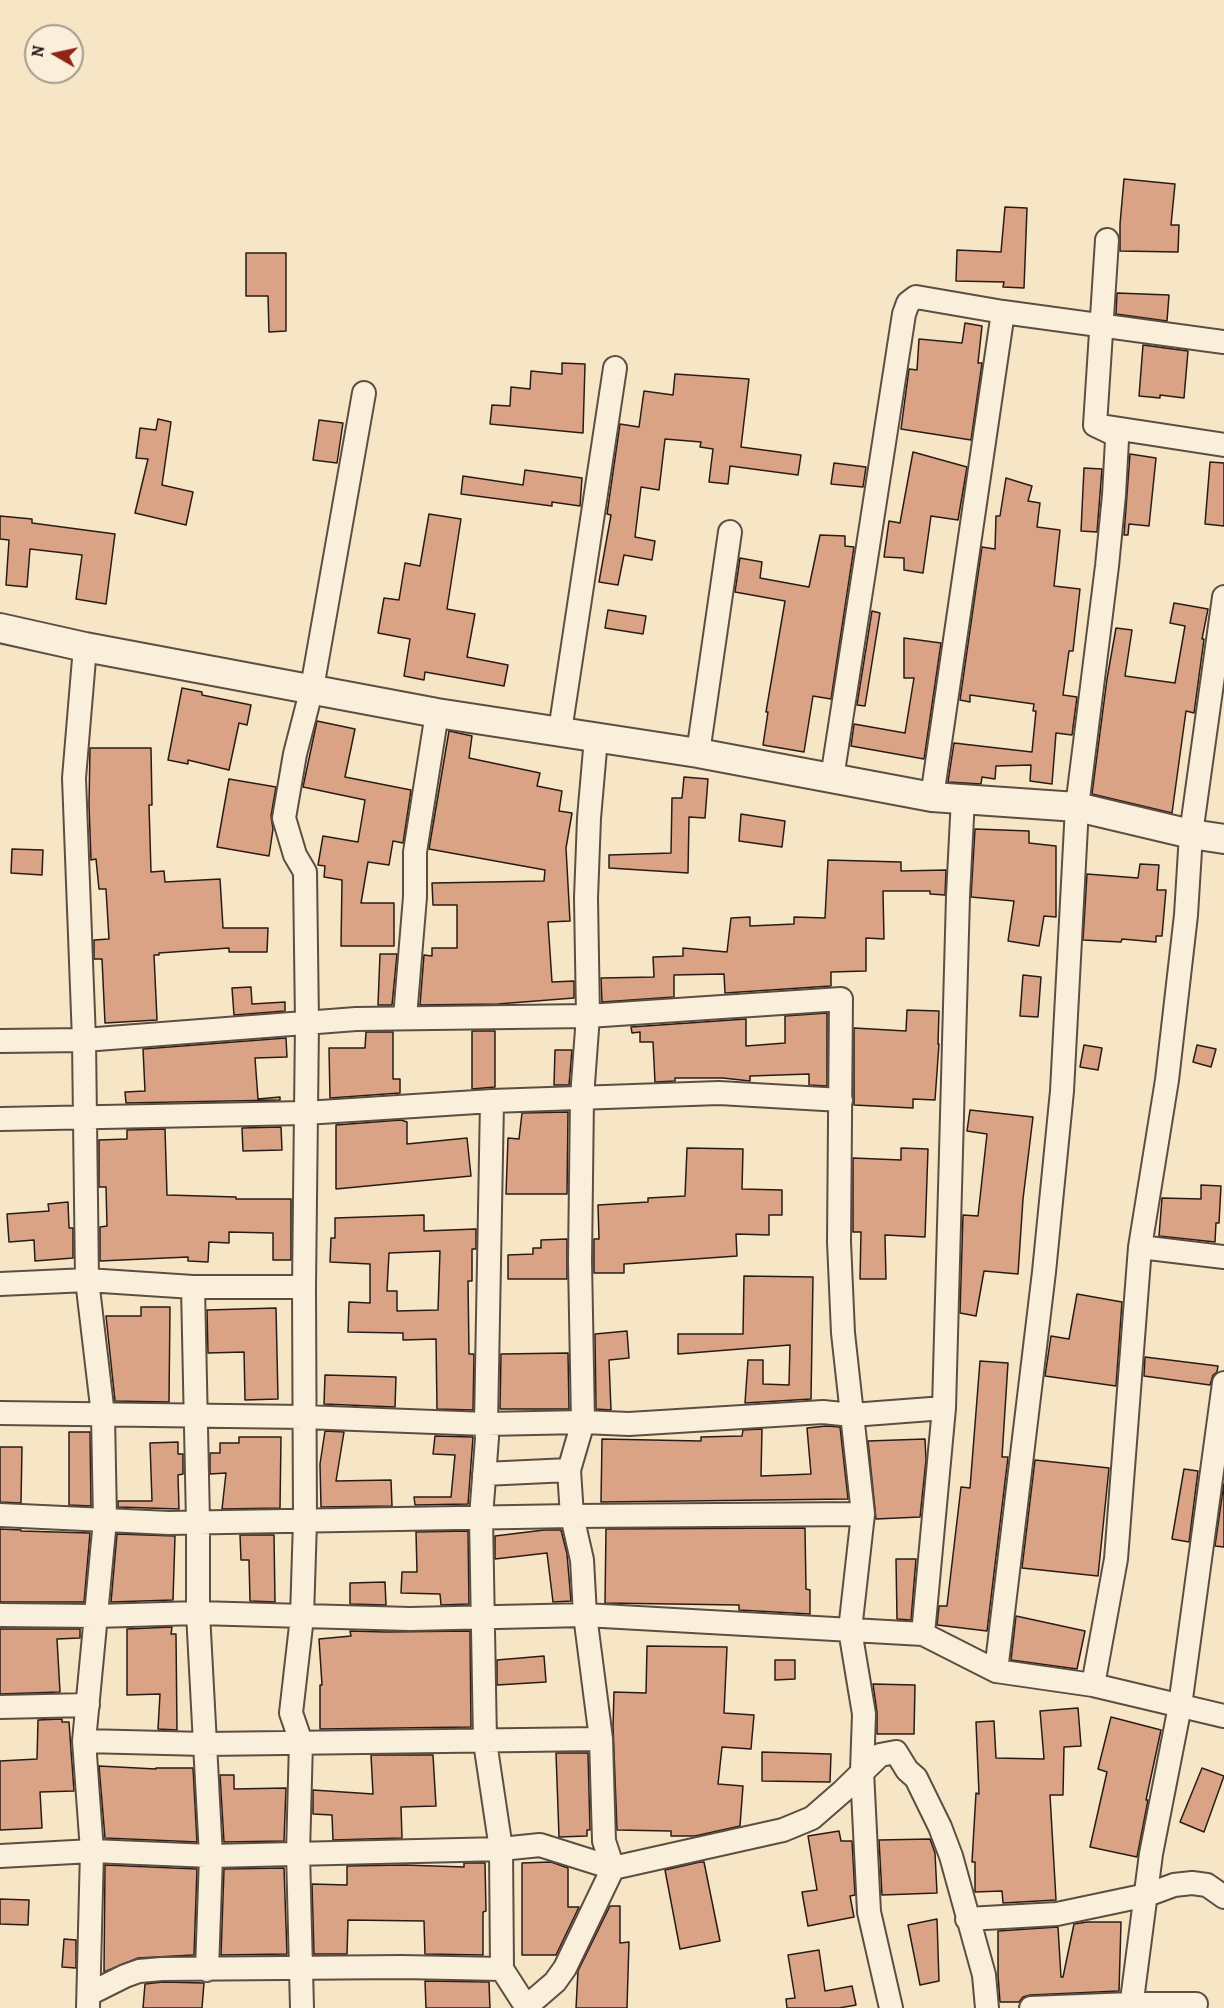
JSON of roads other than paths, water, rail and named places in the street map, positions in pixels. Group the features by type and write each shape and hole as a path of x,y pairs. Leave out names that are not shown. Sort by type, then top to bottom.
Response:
{"street":[{"path":"1095,425 1107,240"},
{"path":"832,778 904,314 908,303 916,297 1002,312 1224,342"},
{"path":"932,797 1002,312"},
{"path":"560,731 615,368"},
{"path":"302,2008 298,1853 301,1742 291,1713 302,1617 305,1521 304,1287 307,1023 304,872 295,855 284,819 295,753 312,688 364,393"},
{"path":"1095,425 1224,445"},
{"path":"996,1671 1044,1272 1061,1102 1077,807 1107,566 1117,449 1114,434 1095,425"},
{"path":"698,753 730,532"},
{"path":"1092,1685 1116,1558 1140,1247 1167,1080 1186,915 1191,834 1224,597"},
{"path":"0,627 85,647 437,713 698,753 932,797 1077,807 1191,834 1224,838"},
{"path":"85,647 74,778 84,1040 87,1280 102,1415 105,1520 84,1741 92,1851 89,2001"},
{"path":"405,1017 415,897 415,852 437,713"},
{"path":"492,1101 487,1438 481,1517 485,1742 501,1850 502,1969 527,2007 555,1982 565,1968 613,1868 604,1841 601,1739 585,1616 582,1560 572,1516 569,1470 583,1422 580,1261 582,1097 588,1016 586,886 596,738"},
{"path":"923,1635 944,1408 958,896 963,798"},
{"path":"0,1041 84,1040 405,1017 588,1016 841,999 839,1242 843,1333 863,1514 850,1630 864,1713 862,1771 869,1912 891,2008"},
{"path":"0,1119 305,1113 492,1101 719,1093 841,1100"},
{"path":"1140,1247 1224,1257"},
{"path":"0,1284 87,1280 193,1287 304,1287"},
{"path":"193,1287 198,1613 211,1856 207,1970"},
{"path":"1131,2006 1151,1854 1180,1706 1224,1383"},
{"path":"0,1413 304,1417 486,1424 583,1422 629,1424 823,1412 852,1415 944,1408"},
{"path":"484,1474 569,1470"},
{"path":"0,1515 198,1522 863,1514"},
{"path":"0,1615 95,1617 198,1613 410,1619 585,1616 923,1635 996,1671 1092,1685 1224,1716"},
{"path":"0,1707 88,1705"},
{"path":"84,1741 205,1744 601,1739"},
{"path":"0,1856 92,1851 211,1856 501,1850 540,1845 613,1868 783,1830 812,1818 880,1755 896,1752 907,1770 916,1778 940,1827 951,1856 984,1975 987,2008"},
{"path":"967,1919 1057,1914 1147,1895 1174,1884 1207,1885 1224,1897"},
{"path":"89,2001 140,1971 302,1968 502,1969"},
{"path":"1031,2008 1196,2004"}]}
